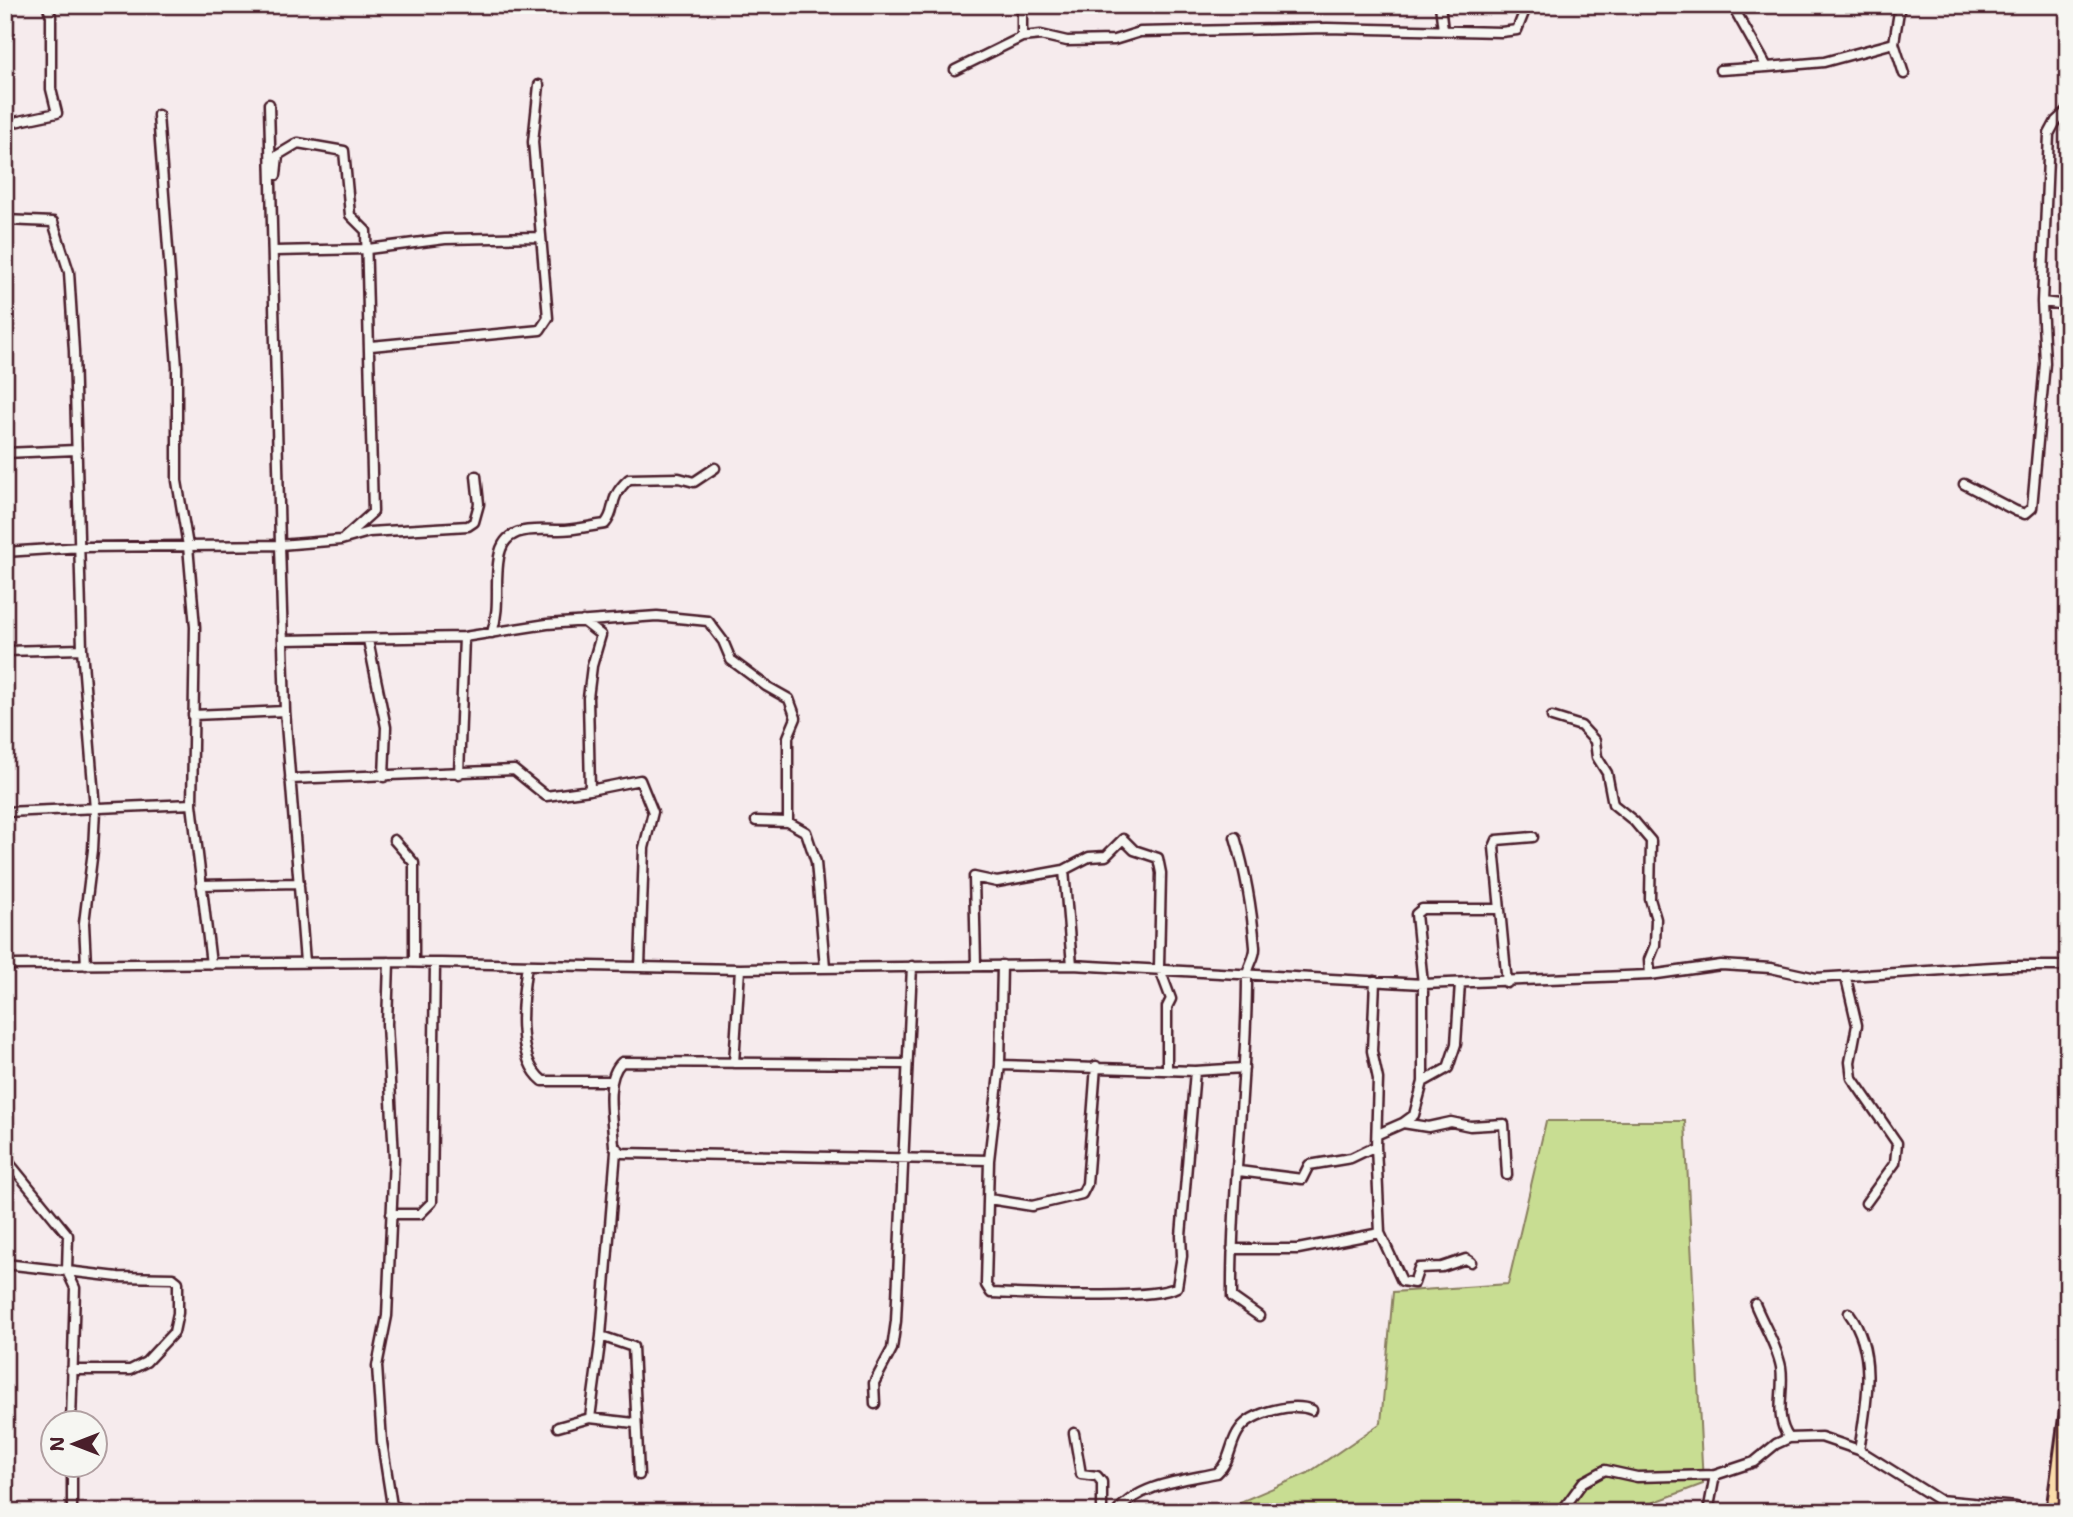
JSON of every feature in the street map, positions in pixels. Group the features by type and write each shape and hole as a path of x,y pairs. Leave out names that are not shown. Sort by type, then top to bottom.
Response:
{"main road":[{"path":"2053,1512 2068,1404"}],"street":[{"path":"5,124 57,113 51,89 51,16 47,5"},
{"path":"1022,5 1022,37"},
{"path":"1440,5 1443,30"},
{"path":"955,70 1022,37 1041,35 1067,41 1114,40 1140,32 1327,28 1409,32 1517,30 1527,5"},
{"path":"1732,5 1767,67"},
{"path":"1900,5 1894,43 1904,74"},
{"path":"1720,71 1834,61 1894,43"},
{"path":"371,346 540,330 548,318 533,142 539,85"},
{"path":"269,104 275,251 273,322 285,711 305,962"},
{"path":"1964,484 2016,511 2025,514 2032,508 2045,363 2042,302 2049,134 2056,121 2068,110"},
{"path":"159,115 177,367 177,481 188,546 195,627 192,804 211,964"},
{"path":"273,204 278,155 298,143 344,151 350,215 366,231 368,249 371,346 367,366 373,512 341,540"},
{"path":"5,220 53,222 69,272 81,547 82,649 95,809 84,923 86,965"},
{"path":"275,251 368,249 445,239 539,237"},
{"path":"2042,302 2068,305"},
{"path":"5,453 76,450"},
{"path":"492,634 499,611 499,557 510,538 532,527 554,530 605,524 610,518 616,491 629,479 679,478 694,482 715,468"},
{"path":"5,552 81,547 280,545 341,540 369,532 468,526 474,523 479,504 476,477"},
{"path":"283,640 464,637 547,624 657,616 708,621 723,641 731,660 766,687 785,694 796,718 788,737 788,822"},
{"path":"583,621 601,635 592,666 589,698 590,790"},
{"path":"459,774 464,637"},
{"path":"368,640 386,727 384,777"},
{"path":"5,651 82,649"},
{"path":"193,715 285,711"},
{"path":"1552,718 1581,726 1595,741 1597,757 1607,773 1613,804 1634,821 1650,842 1653,856 1650,899 1656,919 1655,945 1649,960 1650,975"},
{"path":"290,779 514,770 546,796 640,780 653,812 644,848 640,967"},
{"path":"5,812 192,804"},
{"path":"756,821 788,822 806,832 816,862 825,967"},
{"path":"1235,837 1247,876 1255,949 1247,972 1239,1171 1232,1249 1232,1297 1259,1316"},
{"path":"1507,982 1494,847 1497,840 1533,837"},
{"path":"975,965 974,877 997,882 1064,870 1089,858 1105,856 1122,839 1134,850 1158,858 1161,873 1159,967 1171,999 1167,1007 1167,1070"},
{"path":"394,840 414,863 414,962"},
{"path":"1064,870 1072,965"},
{"path":"201,885 299,883"},
{"path":"1378,1134 1414,1115 1423,1082 1423,984 1416,914 1422,909 1500,909"},
{"path":"8,967 305,962 740,969 1072,965 1159,967 1423,984 1650,975 1721,965 1771,968 1816,978 1974,968 2068,966"},
{"path":"389,962 387,1024 394,1158 387,1316 377,1366 382,1442 393,1508 406,1512"},
{"path":"391,1214 420,1214 432,1202 435,963"},
{"path":"527,965 523,989 525,1044 535,1074 544,1081 612,1081"},
{"path":"1002,965 1000,1065 989,1160 986,1285 991,1293 1119,1295 1168,1292 1177,1287 1182,1256 1181,1236 1195,1071"},
{"path":"875,1404 874,1383 892,1349 896,1321 912,966"},
{"path":"734,1063 740,969"},
{"path":"1846,978 1857,1025 1850,1062 1852,1078 1897,1143 1895,1163 1866,1203"},
{"path":"1375,981 1372,1051 1378,1079 1376,1146 1380,1233 1402,1281 1414,1283 1419,1268 1441,1267 1466,1259 1471,1262"},
{"path":"1423,1082 1448,1068 1456,1044 1460,983"},
{"path":"590,1418 601,1336 616,1151 612,1081 615,1068 622,1062 907,1064"},
{"path":"1000,1065 1195,1071 1244,1068"},
{"path":"989,1199 1032,1206 1082,1194 1087,1184 1096,1066"},
{"path":"1403,1123 1428,1127 1438,1122 1470,1126 1504,1124 1507,1175"},
{"path":"1239,1171 1302,1179 1309,1165 1351,1158 1376,1146"},
{"path":"616,1151 989,1160"},
{"path":"5,1158 5,1248"},
{"path":"5,1158 68,1235 67,1271 75,1288 71,1408"},
{"path":"1232,1249 1298,1249 1380,1233"},
{"path":"5,1264 118,1277 173,1278 178,1282 178,1312 174,1332 146,1362 130,1370 71,1370"},
{"path":"1755,1304 1780,1367 1782,1428 1789,1438"},
{"path":"1849,1313 1858,1325 1867,1373 1859,1450"},
{"path":"601,1336 633,1347 639,1475"},
{"path":"1117,1512 1125,1501 1140,1492 1217,1473 1227,1464 1238,1431 1248,1420 1290,1405 1312,1410"},
{"path":"558,1427 590,1418 635,1423"},
{"path":"1074,1433 1081,1474 1097,1476 1102,1482 1102,1512"},
{"path":"1561,1512 1583,1482 1605,1470 1637,1477 1714,1475 1754,1462 1776,1444 1789,1438 1821,1437 1859,1450 1939,1500 2016,1507 2023,1512"},
{"path":"1709,1512 1714,1475"},
{"path":"72,1478 72,1512"}],"green space":[{"path":"1546,1121 1685,1121 1703,1484 1628,1512 1217,1512 1308,1473 1381,1423 1393,1292 1508,1284"}]}
